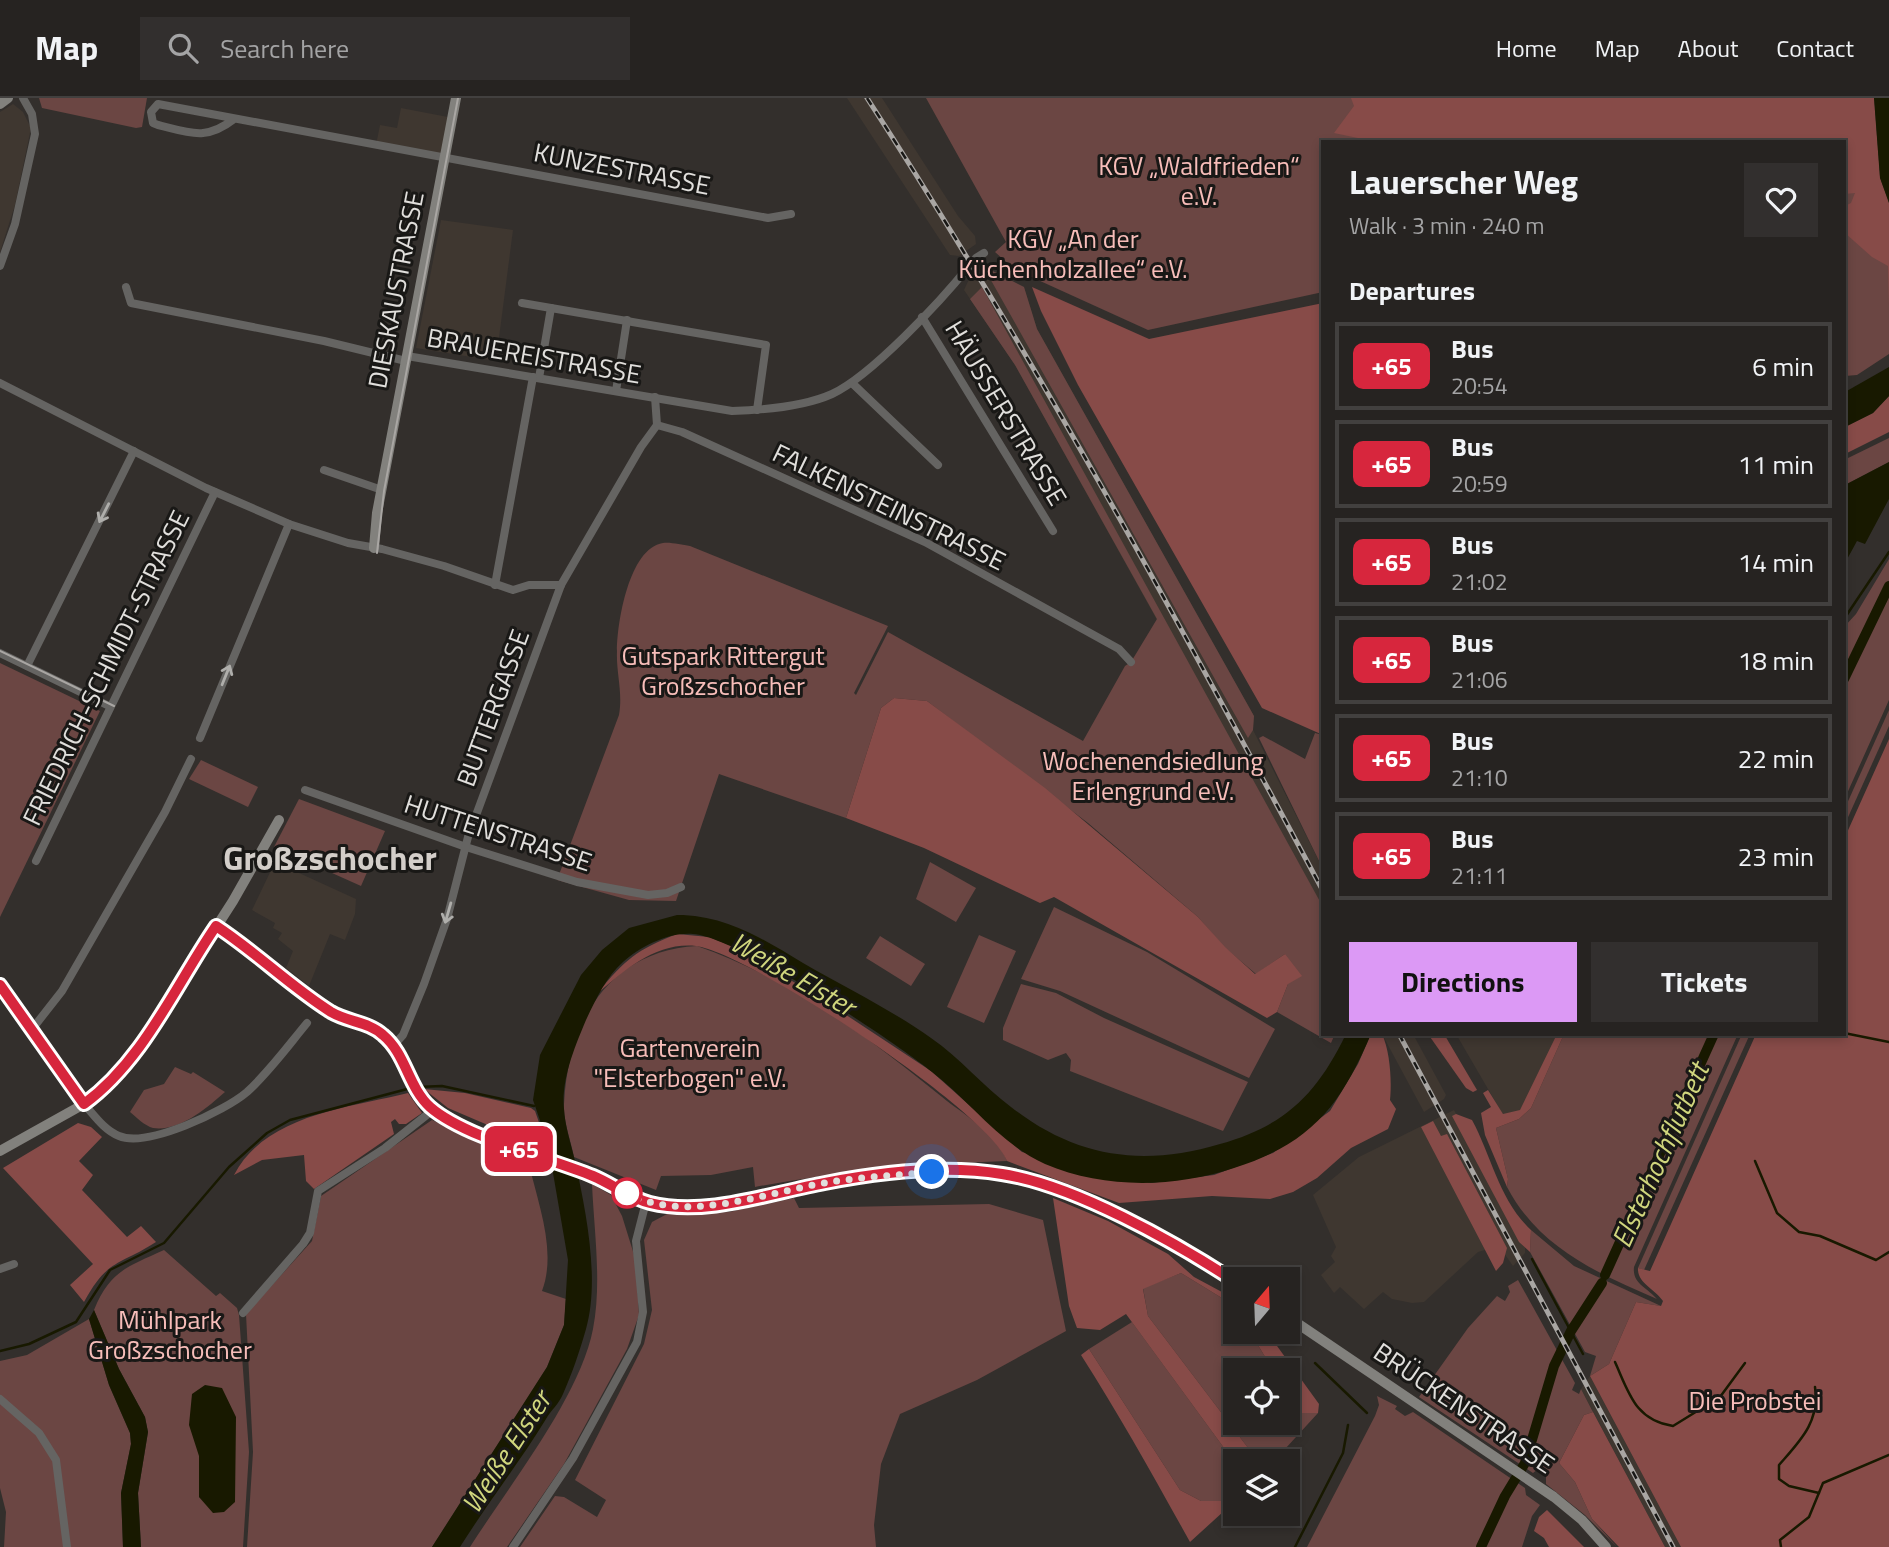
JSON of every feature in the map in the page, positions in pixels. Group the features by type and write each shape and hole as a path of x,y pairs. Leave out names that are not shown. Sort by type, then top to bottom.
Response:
{"main road":[{"path":"0,104 8,98"},
{"name":"DIESKAUSTRASSE","path":"374,548 382,490 456,98"},
{"path":"0,1151 84,1104 106,1087 147,1035 279,820"},
{"path":"216,926 322,1006 340,1017 377,1030 393,1046 411,1081 433,1110 646,1202 666,1206 727,1203 830,1182 932,1172 1005,1174 1053,1188 1139,1225 1223,1274"},
{"path":"0,985 33,1028 84,1104"},
{"name":"BRÜCKENSTRASSE","path":"1300,1325 1544,1489 1582,1520 1606,1547"}],"street":[{"path":"0,266 15,224 35,134 32,114 23,98"},
{"name":"KUNZESTRASSE","path":"234,119 217,132 204,134 158,125 153,122 151,112 158,104 768,218 791,214"},
{"name":"BRAUEREISTRASSE","path":"126,287 131,303 407,358 732,411 757,410 811,401 852,383 922,317 969,266"},
{"path":"522,303 766,345 757,410"},
{"path":"495,584 551,307"},
{"name":"HÄUSSERSTRASSE","path":"922,317 1053,531"},
{"path":"616,391 627,320"},
{"path":"0,383 215,492 289,524 444,566 513,590 529,585 561,585"},
{"path":"852,383 938,465"},
{"path":"655,397 657,425"},
{"name":"BUTTERGASSE","path":"393,1046 402,1035 424,984 447,919 466,847 561,585 641,447 657,425"},
{"name":"FALKENSTEINSTRASSE","path":"657,425 682,432 925,542 1119,649 1131,662"},
{"path":"27,666 134,451"},
{"path":"324,470 382,490"},
{"name":"FRIEDRICH-SCHMIDT-STRASSE","path":"36,861 215,492"},
{"path":"200,738 289,524"},
{"path":"0,653 109,706"},
{"path":"33,1028 62,991 140,857 191,759"},
{"name":"HUTTENSTRASSE","path":"305,790 466,847 610,890 648,895 667,894 681,887"},
{"path":"84,1104 105,1127 120,1137 141,1140 180,1129 246,1093 307,1023"},
{"path":"243,1313 310,1233 318,1191 385,1148 433,1110"},
{"path":"513,1547 573,1458 636,1342 643,1312 636,1241 646,1202"},
{"path":"0,1269 14,1264"},
{"path":"0,1399 39,1433 56,1460 67,1547"}],"shaded area":[{"path":"847,98 882,98 958,216 975,236 976,244 959,256 950,255"},
{"path":"13,104 23,112 31,128 15,205 0,252 0,112"},
{"path":"401,108 448,117 440,157 376,145 380,125 397,128"},
{"path":"441,220 513,230 496,361 416,348"},
{"path":"983,266 1024,287 1037,329 1254,716 1253,730 1321,865 1321,925 1152,611 1015,365 964,290 971,275"},
{"path":"275,862 356,899 355,914 345,940 330,934 309,986 286,968 293,951 278,939 282,933 273,928 275,923 252,910"},
{"path":"1383,1036 1414,1036 1446,1095 1424,1112"},
{"path":"1457,1036 1563,1036 1531,1108 1506,1120"},
{"path":"1454,1110 1525,1244 1525,1253 1513,1266 1499,1246 1478,1252 1424,1302 1412,1303 1392,1299 1383,1292 1364,1309 1340,1287 1334,1293 1321,1275 1335,1262 1331,1256 1336,1247 1313,1195 1359,1157"},
{"path":"1590,1376 1681,1547 1665,1547 1581,1389"}],"green space":[{"path":"39,98 147,98 142,127 136,128 42,108"},
{"path":"926,98 1874,98 1880,178 1889,203 1889,354 1857,375 1846,376 1846,140 1321,140 1321,292 1148,330 1014,269 995,252 1006,242"},
{"path":"1351,98 1874,98 1880,178 1889,203 1889,306 1888,266 1872,257 1846,234 1846,206 1851,203 1855,193 1846,194 1846,140 1367,140 1334,133 1354,106"},
{"path":"983,266 1024,287 1037,329 1254,716 1253,730 1248,738"},
{"path":"982,287 1321,903 1321,1036 1334,1036 1331,1043 1277,1012 1288,984 1285,954 1256,974 1224,947 1198,917 1088,823 927,701 894,698 881,708 846,818 719,774 676,901 629,900 557,880 619,715 619,623 627,588 641,558 651,548 663,543 690,546 888,626 854,693 856,695 888,632 1083,741 1125,666 1131,662 1157,619 1015,365 970,299"},
{"path":"1032,287 1149,339 1321,303 1321,734 1262,708 1078,385"},
{"path":"1889,396 1889,432 1846,454 1846,426 1873,413"},
{"path":"1889,438 1889,462 1846,484 1846,459"},
{"path":"1889,559 1889,700 1846,796 1846,625 1856,614"},
{"path":"0,663 100,711 0,917"},
{"path":"894,698 927,701 1045,788 1198,917 1225,947 1255,974 1285,954 1302,976 1288,984 1277,1012 1267,1018 1054,897 1040,903 924,848 846,818 881,708"},
{"path":"1889,710 1889,726 1846,822 1846,806"},
{"path":"1315,733 1321,734 1321,865 1259,738 1263,736 1305,759"},
{"name":"Die Probstei","path":"1889,739 1889,1547 1681,1547 1590,1376 1609,1364 1636,1302 1661,1306 1663,1301 1643,1282 1638,1268 1650,1271 1755,1036 1846,1036 1846,835"},
{"path":"201,760 258,787 248,807 189,779"},
{"path":"299,799 385,831 361,886 274,847"},
{"path":"930,862 976,888 956,922 916,899"},
{"path":"1054,907 1147,952 1275,1029 1249,1078 1060,991 1021,979"},
{"path":"677,934 709,937 737,948 822,999 931,1071 1022,1152 1151,1183 1214,1175 1273,1153 1330,1111 1358,1064 1370,1036 1383,1036 1385,1041 1390,1066 1390,1100 1396,1109 1388,1129 1351,1148 1317,1178 1293,1192 1270,1199 1212,1196 1119,1203 1007,1161 991,1138 959,1108 915,1074 814,1004 724,955 696,946 668,948 643,959 598,993 616,972 652,945"},
{"path":"979,935 1016,951 984,1023 947,1007"},
{"path":"880,936 925,964 911,986 866,958"},
{"name":"Gartenverein \"Elsterbogen\" e.V.","path":"697,946 765,975 859,1033 982,1128 997,1144 1007,1161 881,1169 755,1187 753,1167 711,1175 661,1176 656,1190 574,1157 564,1104 567,1074 584,1019 599,996 617,977 639,961 666,951"},
{"path":"1021,984 1056,993 1104,1018 1248,1082 1223,1131 1070,1071 1071,1060 1066,1053 1048,1060 1003,1040 1003,1028"},
{"path":"1429,1036 1445,1036 1477,1090 1473,1092 1466,1088"},
{"path":"1556,1036 1563,1036 1531,1108 1519,1119 1496,1128 1508,1179 1507,1187 1485,1135 1481,1113 1491,1107 1483,1093 1488,1090 1503,1114 1520,1110"},
{"name":"Elsterhochflutbett","path":"1563,1036 1737,1036 1634,1267 1635,1278 1657,1299 1572,1256 1535,1227 1520,1208 1507,1187 1508,1179 1496,1128 1519,1119 1531,1108"},
{"path":"1741,1036 1749,1036 1644,1270 1638,1268"},
{"path":"175,1067 191,1074 193,1072 225,1092 182,1123 163,1128 150,1127 130,1112 144,1090 164,1084"},
{"path":"424,1089 465,1093 531,1108 535,1111 549,1151 448,1108"},
{"path":"408,1093 422,1113 406,1124 399,1124 395,1119 391,1122 394,1134 314,1189 306,1181 304,1155 262,1160 234,1175 248,1155 266,1139 288,1126 335,1109"},
{"path":"1456,1114 1472,1120 1504,1192 1531,1230 1530,1252 1519,1242 1452,1116"},
{"path":"432,1120 529,1164 547,1244 548,1260 542,1291 566,1299 564,1325 547,1367 432,1547 247,1547 253,1452 246,1314 312,1241 321,1196"},
{"path":"1433,1121 1441,1136 1447,1134 1507,1248 1503,1263 1496,1271 1421,1127"},
{"path":"78,1123 91,1127 102,1137 79,1161 93,1175 82,1190 127,1237 141,1226 156,1242 115,1264 100,1277 84,1302 70,1285 93,1264 3,1168"},
{"path":"592,1184 611,1195 622,1216 636,1261 639,1315 627,1349 564,1464 507,1547 470,1547 541,1441 574,1383 586,1355 593,1329 597,1293"},
{"path":"794,1198 799,1208 989,1204 1043,1220 1066,1331 977,1380 900,1414 881,1464 874,1525 876,1547 520,1547 555,1496 564,1497 597,1517 606,1500 575,1480 644,1344 652,1310 644,1240 652,1222 667,1214 729,1212"},
{"path":"1053,1198 1108,1221 1168,1254 1194,1277 1223,1293 1223,1299 1181,1273 1143,1289 1148,1316 1223,1415 1223,1435 1238,1435 1249,1449 1225,1449 1126,1314 1100,1330 1077,1328 1069,1306"},
{"path":"1531,1230 1574,1266 1661,1306 1636,1302 1609,1364 1590,1376 1596,1356 1585,1352 1530,1252"},
{"name":"Mühlpark Großzschocher","path":"164,1250 216,1296 220,1293 237,1308 239,1315 249,1452 243,1547 141,1547 138,1493 148,1432 145,1417 119,1369 94,1310 113,1278 130,1266","holes":["222,1388 224,1512 199,1497 199,1456"]},
{"path":"1181,1273 1223,1299 1223,1344 1257,1344 1266,1358 1223,1358 1223,1415 1148,1316 1143,1288"},
{"path":"1518,1280 1575,1383 1572,1390 1579,1394 1581,1389 1593,1412 1584,1415 1559,1463 1575,1482 1592,1519 1617,1547 1585,1515 1546,1484 1546,1475 1538,1469 1533,1473 1419,1397 1468,1328 1497,1296 1505,1301 1510,1292 1508,1286"},
{"path":"89,1319 109,1385 130,1433 131,1444 121,1493 123,1547 4,1547 6,1512 0,1488 0,1361 27,1355"},
{"path":"1132,1322 1225,1449 1223,1501 1201,1501 1180,1490 1089,1349"},
{"path":"1257,1344 1276,1344 1286,1358 1266,1358"},
{"path":"1089,1349 1180,1490 1201,1501 1223,1501 1223,1512 1190,1542 1123,1424 1081,1355"},
{"path":"1300,1378 1319,1404 1318,1413 1301,1413"},
{"path":"1377,1396 1397,1406 1395,1409 1405,1416 1413,1412 1525,1488 1526,1495 1540,1505 1532,1516 1522,1547 1307,1547 1375,1416 1379,1405"},
{"path":"1300,1412 1318,1413 1300,1433"},
{"path":"1593,1412 1665,1547 1619,1547 1592,1519 1575,1482 1559,1463 1584,1415"},
{"path":"1238,1435 1298,1435 1285,1449 1249,1449"},
{"path":"1547,1510 1584,1547 1549,1547 1544,1538 1534,1531 1539,1517"}],"water":[{"path":"1874,98 1889,98 1889,203 1880,178"},
{"path":"1889,367 1889,396 1873,413 1846,426 1846,391"},
{"path":"1889,462 1889,499 1865,544 1857,541 1846,561 1846,484"},
{"name":"Weiße Elster","path":"677,915 712,919 743,930 916,1028 952,1054 1001,1099 1035,1124 1060,1138 1111,1153 1137,1156 1192,1151 1243,1137 1263,1128 1281,1117 1311,1090 1345,1036 1370,1036 1334,1102 1320,1119 1284,1147 1211,1175 1163,1182 1115,1182 1068,1172 1029,1156 912,1057 851,1015 744,952 715,939 693,934 674,935 647,946 623,962 611,974 602,989 577,1041 565,1087 565,1115 583,1201 592,1267 590,1310 576,1362 559,1401 460,1547 432,1547 547,1367 564,1325 568,1260 548,1144 533,1100 540,1055 581,975 602,950 629,928"},
{"path":"94,1310 119,1369 145,1417 148,1432 138,1493 141,1547 123,1547 121,1493 131,1444 130,1433 109,1385 89,1319"},
{"path":"205,1385 222,1388 236,1417 235,1502 224,1512 213,1513 199,1497 199,1456 189,1425 192,1394"}],"waterway":[{"path":"1846,616 1889,552"},
{"name":"Elsterhochflutbett","path":"1846,675 1889,586"},
{"path":"1846,1033 1889,1042"},
{"name":"Elsterhochflutbett","path":"1605,1275 1713,1036"},
{"path":"417,1087 442,1086 534,1106"},
{"path":"0,1351 29,1344 76,1322 110,1270 164,1243 229,1167 267,1133 290,1120 411,1088"},
{"path":"1755,1161 1777,1213 1799,1232 1820,1236 1876,1260 1889,1252"},
{"path":"1532,1259 1583,1354"},
{"name":"Elsterhochflutbett","path":"1481,1547 1505,1496 1525,1463 1554,1366 1571,1331 1602,1283"},
{"path":"1615,1362 1629,1394 1642,1411 1660,1423 1673,1426 1720,1397 1745,1363"},
{"path":"1315,1363 1367,1413"},
{"path":"1815,1387 1816,1399 1811,1421 1801,1439 1779,1465 1779,1479 1789,1486 1819,1493"},
{"path":"1295,1547 1343,1453 1348,1425"},
{"path":"1781,1547 1780,1540 1809,1517 1823,1483 1889,1455"}],"tram line":[{"path":"377,553 384,491 458,98"},
{"path":"0,651 114,706"}],"railway":[{"path":"867,98 1046,390 1159,589 1321,887"},
{"path":"1400,1036 1673,1547"}],"bus line":[{"name":"+65","path":"0,985 33,1028 84,1104 106,1087 147,1035 216,926 334,1014 377,1030 393,1046 413,1086 433,1110 490,1138 592,1175 646,1202 666,1206 727,1203 830,1182 932,1172 1005,1174 1053,1188 1139,1225 1223,1274"}],"district":[{"name":"Großzschocher","path":"330,858"}],"route":[{"path":"627,1193 646,1202 666,1206 727,1203 830,1182 932,1172"}],"park label":[{"name":"KGV „Waldfrieden“ e.V.","path":"1199,181"},
{"name":"KGV „An der Küchenholzallee“ e.V.","path":"1073,254"},
{"name":"Gutspark Rittergut Großzschocher","path":"723,671"},
{"name":"Wochenendsiedlung Erlengrund e.V.","path":"1153,776"}]}
